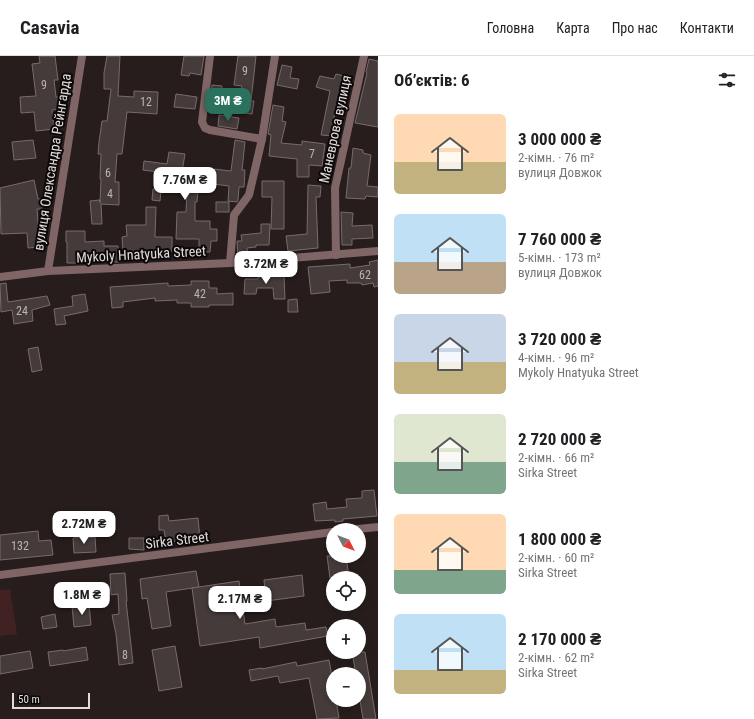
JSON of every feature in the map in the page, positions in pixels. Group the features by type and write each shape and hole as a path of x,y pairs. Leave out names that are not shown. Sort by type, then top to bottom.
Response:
{"street":[{"name":"вулиця Олександра Рейнгарда","path":"48,272 82,56"},
{"path":"210,56 202,122 205,128 262,138"},
{"path":"230,263 234,215 249,195 262,138 275,56"},
{"name":"Маневрова вулиця","path":"336,255 335,188 364,56"},
{"name":"Mykoly Hnatyuka Street","path":"0,277 48,272 230,263 378,251"},
{"path":"366,528 378,527"},
{"name":"Sirka Street","path":"0,575 326,533"}],"shaded area":[{"path":"10,589 17,634 0,636 0,590"}],"building":[{"path":"39,56 55,56 58,80 54,80 56,97 59,97 60,109 52,110 54,129 36,131 34,112 21,113 20,97 36,96 32,64 40,63"},
{"path":"107,56 120,56 118,96 134,97 134,91 158,92 157,114 127,112 122,154 117,154 115,182 119,182 119,205 101,204 102,224 92,224 90,201 100,200 100,203 101,154 98,154 99,142 102,121 107,121 111,89 104,89 104,73"},
{"path":"184,56 204,56 201,75 190,73 189,76 181,75"},
{"path":"238,56 256,56 251,101 254,101 252,114 237,112 242,86 234,85"},
{"path":"369,59 378,61 378,127 355,123"},
{"path":"282,65 292,67 290,78 299,79 297,89 277,85"},
{"path":"336,74 349,77 347,86 341,84 333,122 336,122 334,136 321,135 330,91 316,87 320,76 334,79"},
{"path":"212,85 222,86 221,95 211,95"},
{"path":"176,94 197,97 195,109 174,107"},
{"path":"273,105 284,107 282,121 286,122 281,143 302,145 302,141 325,144 322,166 309,165 309,177 297,177 297,159 269,156 271,135 268,134"},
{"path":"219,115 239,118 237,129 218,126"},
{"path":"33,140 36,158 14,160 12,142"},
{"path":"235,140 245,142 242,170 245,170 244,187 239,187 237,202 228,201 229,186 213,184 214,169 231,171"},
{"path":"353,148 363,150 363,153 371,155 367,186 378,187 378,197 366,196 365,199 346,198"},
{"path":"169,152 185,154 181,178 199,179 197,202 195,202 195,221 210,221 210,229 217,229 217,241 211,241 210,252 199,252 199,239 176,239 177,212 186,212 187,192 163,188 166,173 143,170 144,161 167,164"},
{"path":"34,180 38,199 41,199 42,209 37,209 40,247 28,248 27,233 1,234 0,188"},
{"path":"262,181 284,181 284,229 271,229 272,197 262,197"},
{"path":"308,185 321,186 320,197 316,197 318,248 288,251 286,236 307,234"},
{"path":"153,189 161,190 160,201 152,200"},
{"path":"216,202 229,202 229,212 216,212"},
{"path":"146,207 156,207 155,237 172,237 172,251 123,252 122,237 127,236 126,225 146,225"},
{"path":"341,212 353,213 352,226 372,225 373,238 352,239 352,245 342,245"},
{"path":"261,224 270,224 269,245 256,245 256,247 247,248 248,255 238,256 237,241 242,241 241,235 261,233"},
{"path":"66,231 85,231 85,242 104,241 104,246 118,246 119,262 108,262 108,256 87,258 87,263 67,263"},
{"path":"378,260 378,286 374,287 373,283 362,285 361,283 347,283 347,280 329,281 330,292 311,294 308,267 350,264 350,268 370,265 369,262"},
{"path":"258,272 267,272 267,276 284,275 285,299 274,299 273,288 257,288 256,294 244,294 245,279 258,279"},
{"path":"191,281 209,281 209,288 217,288 217,294 233,293 233,305 191,307 191,303 177,303 177,300 155,301 155,298 123,302 123,307 112,308 110,287 168,283 168,286 191,285"},
{"path":"6,283 8,302 47,296 50,305 32,310 33,321 14,324 12,310 1,312 0,284"},
{"path":"85,294 88,311 64,316 66,324 56,325 54,309 73,306 72,296"},
{"path":"297,299 298,312 288,312 288,300"},
{"path":"38,347 42,370 32,372 28,349"},
{"path":"374,490 377,516 343,519 343,521 335,522 335,520 315,521 313,504 326,502 327,509 347,507 346,499 362,498 362,491"},
{"path":"168,515 169,521 198,518 200,539 166,542 164,530 159,530 159,516"},
{"path":"38,531 39,541 51,540 53,555 0,560 0,535"},
{"path":"95,537 96,552 74,553 73,538"},
{"path":"129,538 144,538 144,550 129,549"},
{"path":"328,563 347,563 348,571 329,571"},
{"path":"196,571 199,587 166,592 171,626 152,629 147,598 142,599 140,579"},
{"path":"125,573 126,601 133,663 119,665 116,634 112,615 119,614 118,594 111,595 110,574"},
{"path":"302,575 304,596 266,601 264,580"},
{"path":"239,581 245,624 275,619 276,627 305,623 306,630 326,627 326,636 260,648 259,637 200,646 192,588"},
{"path":"89,604 91,625 74,627 72,606"},
{"path":"55,614 57,627 43,629 41,617"},
{"path":"175,646 182,687 159,691 152,650"},
{"path":"86,647 88,660 50,666 48,652"},
{"path":"30,651 33,668 0,674 0,656"},
{"path":"366,658 376,719 363,719 361,707 366,707 366,667 355,667 353,659"},
{"path":"329,660 330,667 326,667 326,707 337,707 339,718 317,719 309,678 280,683 278,676 251,681 249,670 296,662 297,666"}]}
